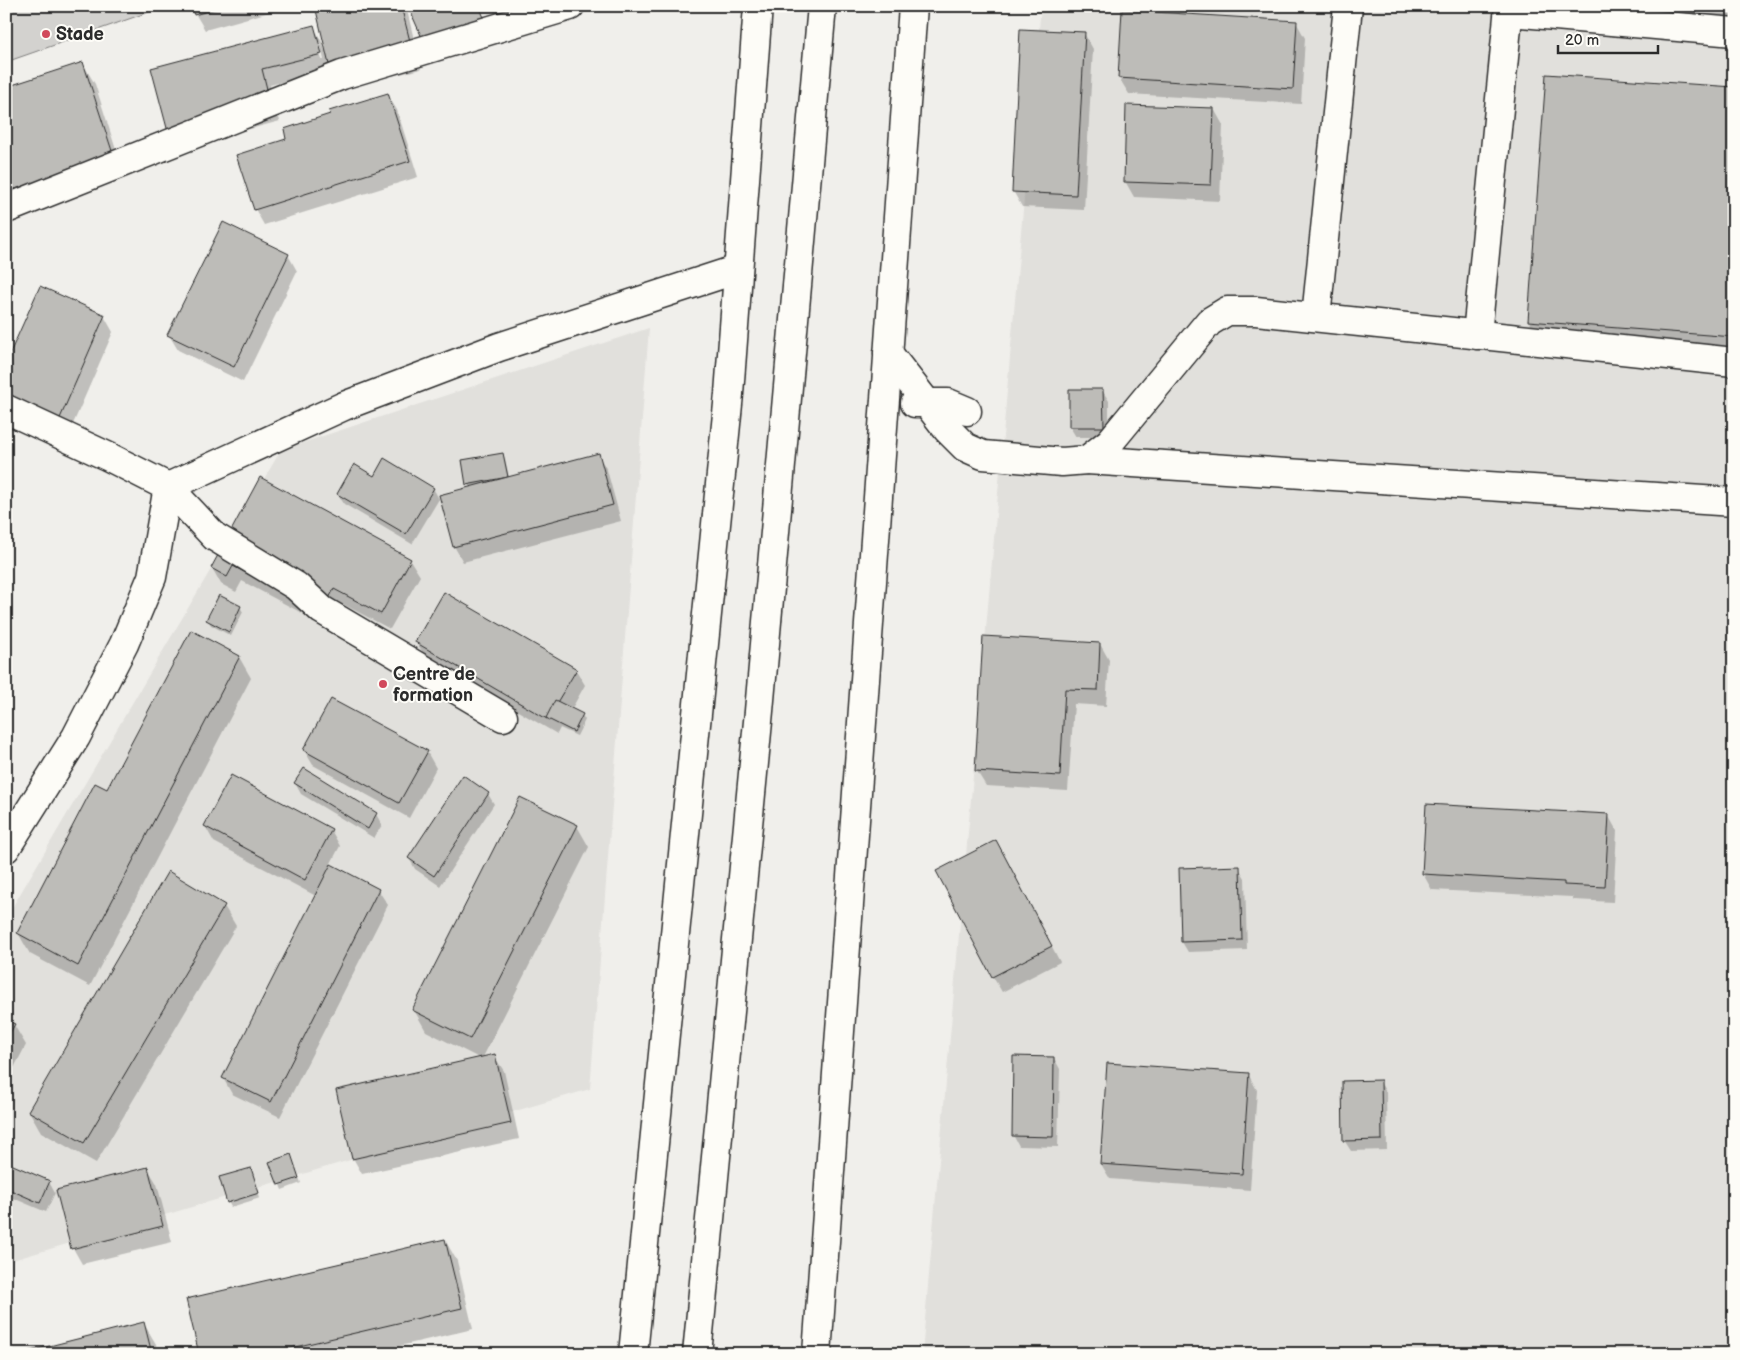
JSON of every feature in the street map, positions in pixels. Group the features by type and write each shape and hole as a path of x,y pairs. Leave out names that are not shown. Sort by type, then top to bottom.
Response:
{"main road":[{"path":"6,209 342,75 570,6"},
{"path":"633,1354 729,394 758,6"},
{"path":"697,1354 759,711 822,6"},
{"path":"817,1354 913,6"},
{"path":"1316,318 1348,6"},
{"path":"1477,335 1509,9 1734,32"},
{"path":"168,487 344,406 499,347 738,269"},
{"path":"1087,460 1110,442 1209,322 1227,311 1256,311 1734,362"},
{"path":"888,353 947,429 965,447 983,455 1062,462 1087,460 1734,502"},
{"path":"884,403 948,403 968,410"},
{"path":"6,409 168,487 215,537 296,586 322,610 503,717"},
{"path":"6,848 76,737 124,644 152,577 168,487"}],"shaded area":[{"name":"Stade","path":"6,6 166,6 6,62"},
{"path":"1041,6 1734,6 1734,1354 922,1354"},
{"name":"Centre de formation","path":"649,328 590,1089 6,1262 6,918 281,450"}],"building":[{"path":"192,6 226,6 194,15"},
{"path":"315,6 401,6 413,53 331,73"},
{"path":"408,6 479,6 486,22 427,49"},
{"path":"1122,10 1297,21 1293,89 1118,78"},
{"path":"314,25 322,54 262,69 271,105 168,132 151,68"},
{"path":"1020,29 1085,32 1076,195 1012,192"},
{"path":"83,62 114,157 6,192 6,87"},
{"path":"1546,74 1734,87 1734,337 1528,321"},
{"path":"388,93 410,161 254,210 236,155 286,139 284,129 330,114 329,111"},
{"path":"1126,105 1214,108 1211,185 1124,182"},
{"path":"223,222 289,254 234,367 167,335"},
{"path":"40,286 105,315 54,432 6,411 6,362"},
{"path":"1069,389 1103,389 1104,427 1069,427"},
{"path":"503,453 508,477 466,485 462,460"},
{"path":"599,453 613,505 453,547 439,495"},
{"path":"384,458 434,488 406,534 337,494 354,464 374,476"},
{"path":"260,477 411,559 381,614 334,589 321,613 233,566 227,577 211,568"},
{"path":"444,592 577,669 547,719 415,642"},
{"path":"219,595 241,606 229,632 206,620"},
{"path":"191,630 240,656 78,966 17,933 95,783 107,789"},
{"path":"983,636 1100,643 1098,690 1065,689 1060,776 975,771"},
{"path":"331,699 428,751 399,803 303,750"},
{"path":"555,700 583,714 574,732 546,718"},
{"path":"304,768 377,813 368,829 294,783"},
{"path":"231,775 332,829 305,880 204,826"},
{"path":"463,775 489,793 434,876 408,858"},
{"path":"520,797 578,825 470,1039 412,1010"},
{"path":"1426,804 1609,814 1605,887 1564,885 1564,882 1422,874"},
{"path":"996,840 1052,946 992,977 936,871"},
{"path":"331,864 379,889 271,1102 222,1078"},
{"path":"1240,866 1242,940 1181,942 1179,868"},
{"path":"168,871 225,905 84,1143 28,1111"},
{"path":"6,1020 15,1024 6,1040"},
{"path":"495,1054 511,1123 352,1159 336,1090"},
{"path":"1013,1056 1054,1057 1053,1137 1012,1136"},
{"path":"1107,1063 1249,1073 1242,1174 1100,1164"},
{"path":"1381,1080 1382,1140 1343,1141 1342,1081"},
{"path":"291,1154 299,1178 278,1185 269,1162"},
{"path":"6,1162 50,1181 40,1203 6,1188"},
{"path":"148,1167 163,1226 71,1249 56,1190"},
{"path":"251,1168 259,1193 227,1203 219,1177"},
{"path":"445,1239 462,1308 265,1354 199,1354 186,1299"},
{"path":"144,1322 152,1354 18,1354"}],"place":[{"name":"Stade","path":"46,34"},
{"name":"Centre de formation","path":"383,684"}]}
